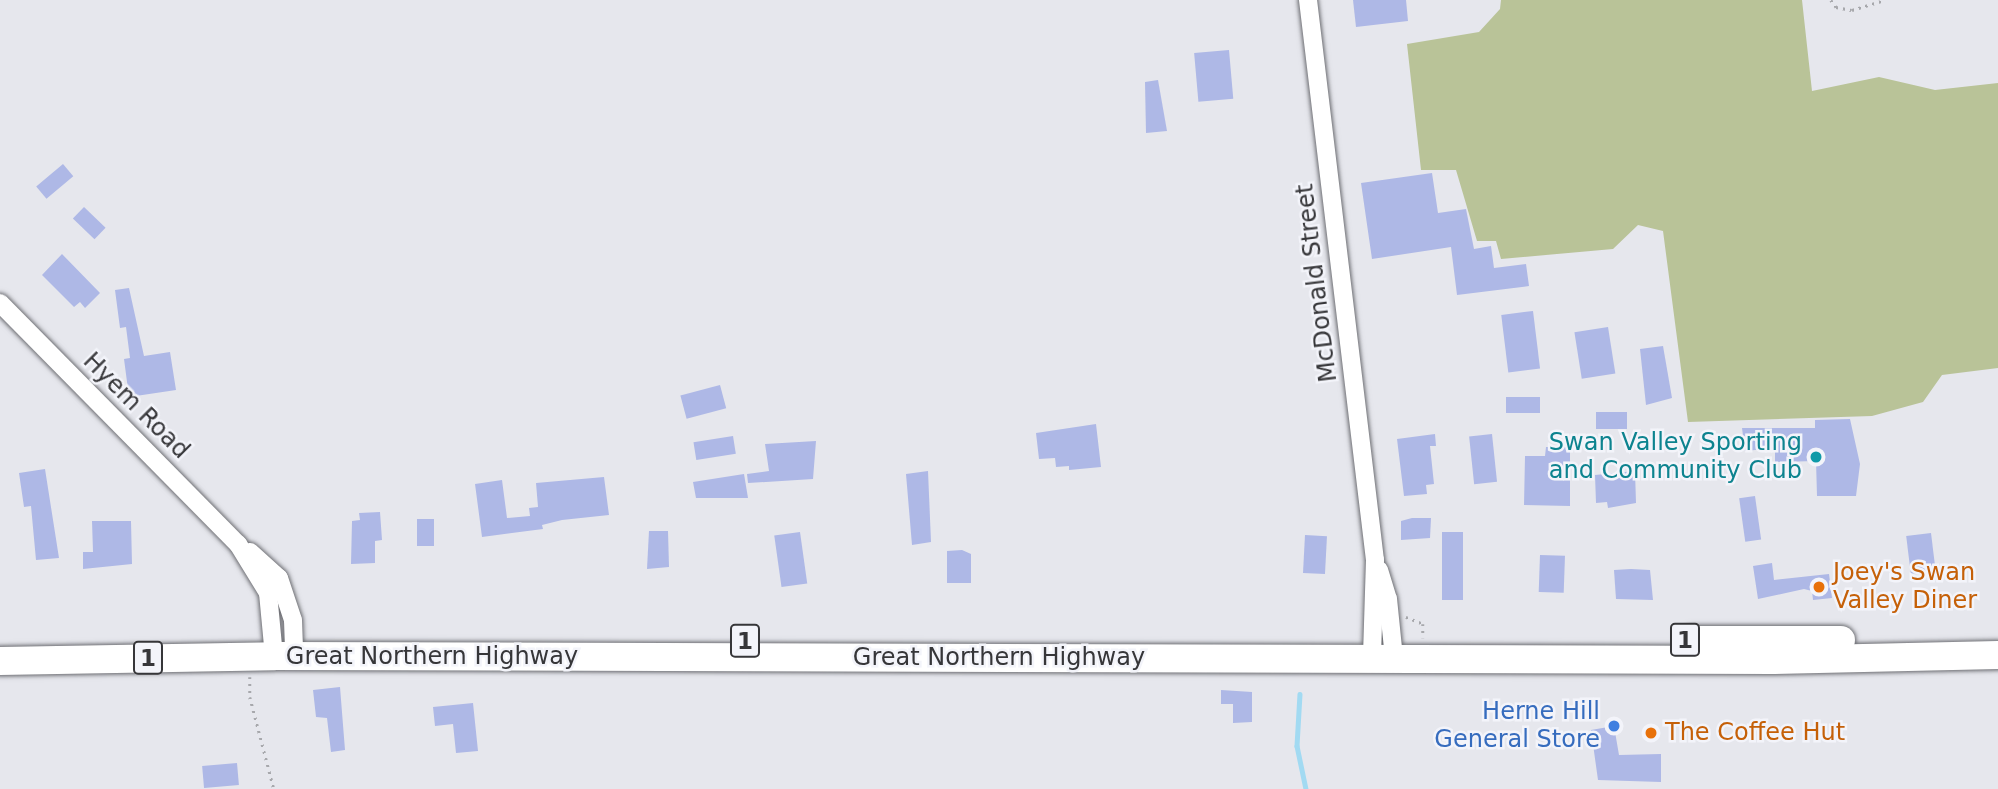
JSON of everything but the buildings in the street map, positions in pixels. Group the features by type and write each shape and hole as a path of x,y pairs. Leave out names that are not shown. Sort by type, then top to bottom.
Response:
{"highway":[{"name":"Great Northern Highway","path":"0,642 277,650 1383,649 1998,638"},
{"name":"Great Northern Highway","path":"1383,649 1773,660 1998,655"},
{"name":"Great Northern Highway","path":"0,661 277,650"}],"street":[{"name":"McDonald Street","path":"1308,0 1375,560 1383,649"},
{"name":"Hyem Road","path":"0,303 238,544 268,593 277,650"}],"path":[{"path":"1831,0 1836,6 1852,10 1885,0"},
{"path":"274,789 250,697 277,650"}],"green space":[{"path":"1501,0 1802,0 1812,91 1879,77 1935,90 1998,83 1998,368 1942,375 1923,402 1872,416 1688,422 1663,231 1638,225 1613,249 1501,259 1496,241 1477,241 1456,170 1421,170 1407,44 1479,32 1500,9"}],"waterway":[{"path":"1300,694 1297,746 1306,789"}],"place":[{"name":"Swan Valley Sporting and Community Club","path":"1816,457"},
{"name":"Joey's Swan Valley Diner","path":"1819,587"},
{"name":"Herne Hill General Store","path":"1614,726"},
{"name":"The Coffee Hut","path":"1651,733"}]}
